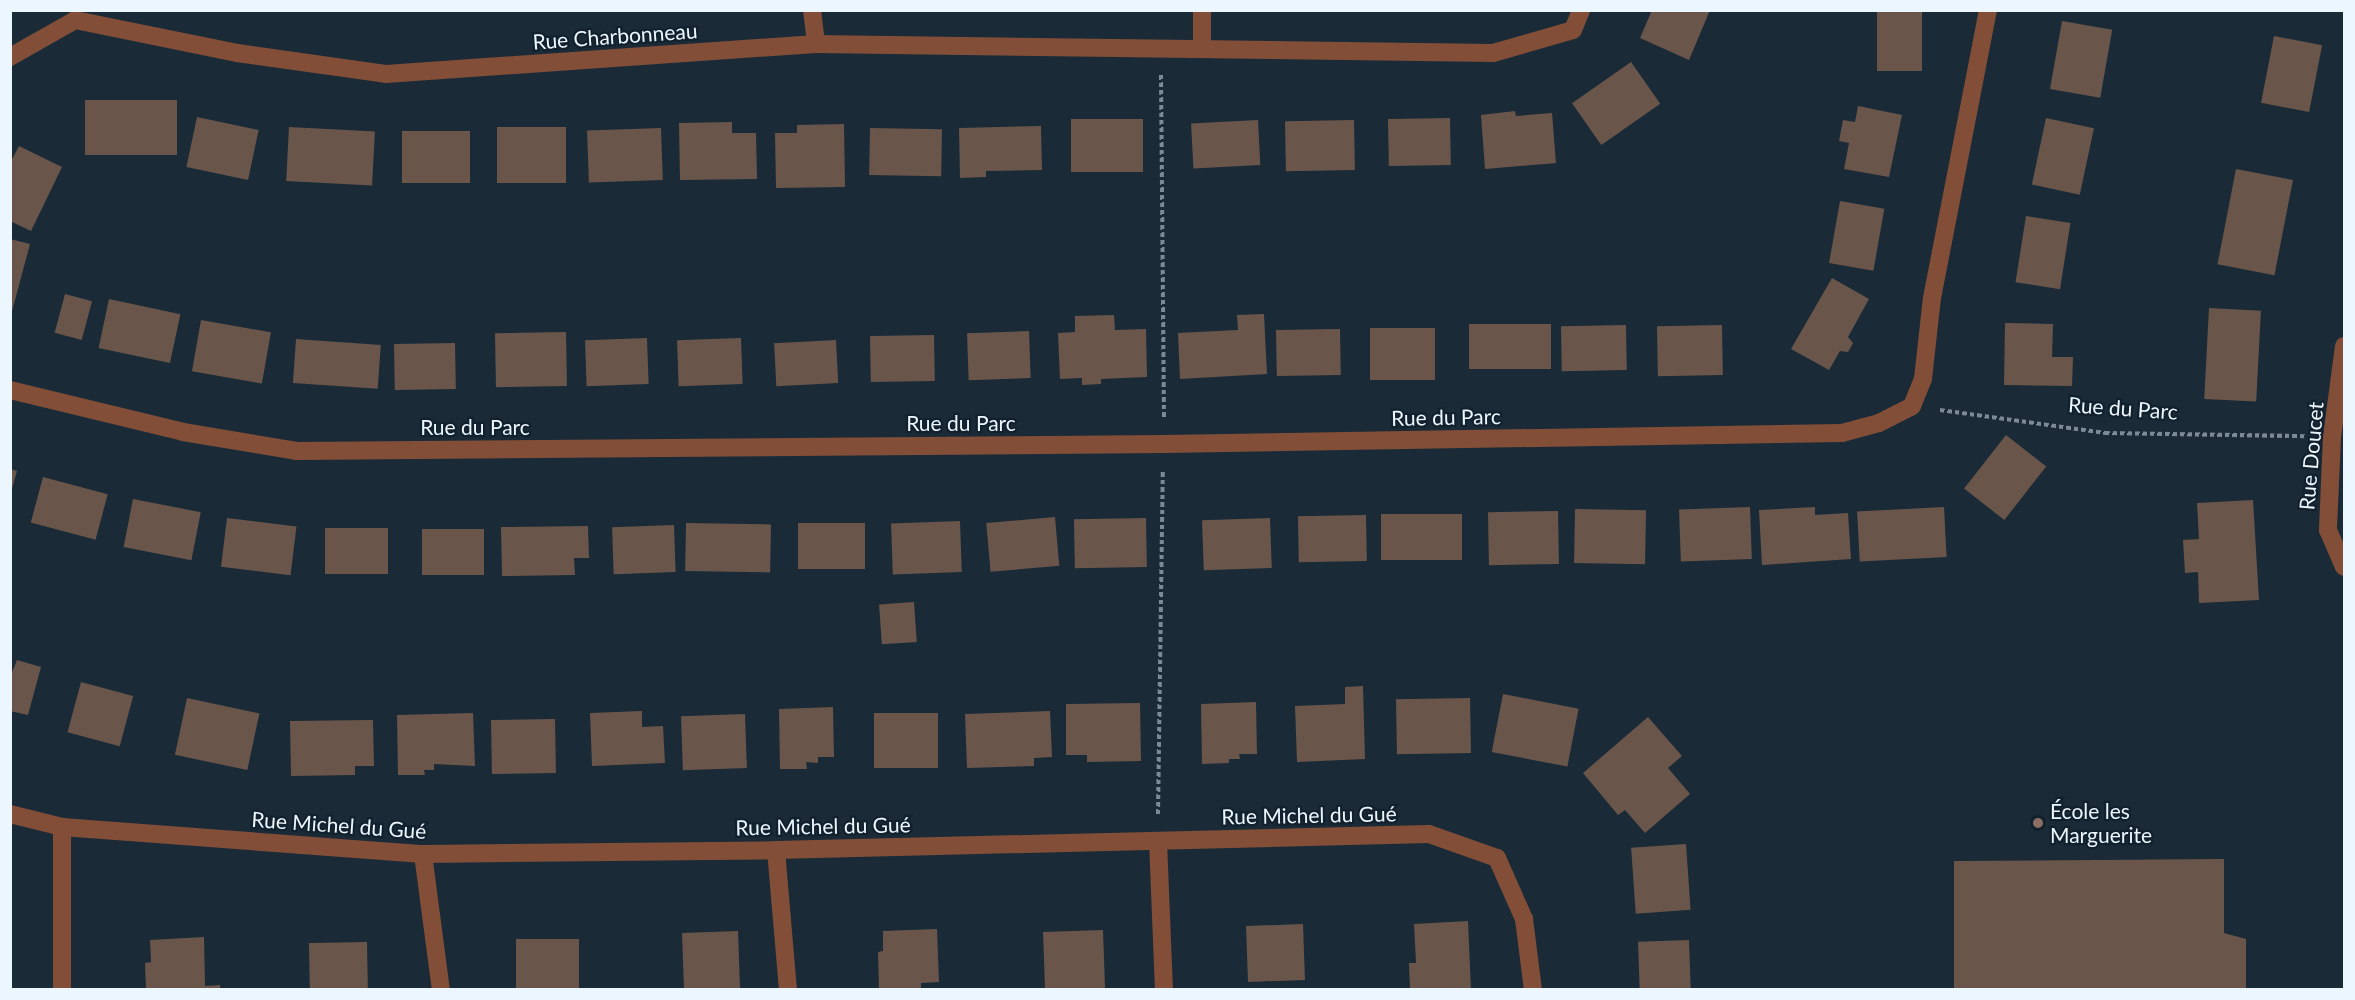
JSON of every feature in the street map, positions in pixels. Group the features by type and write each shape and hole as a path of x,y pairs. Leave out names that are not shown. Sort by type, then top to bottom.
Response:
{"street":[{"path":"812,10 816,44"},
{"path":"1202,10 1202,46"},
{"name":"Rue Charbonneau","path":"10,57 75,20 237,53 386,74 816,44 1202,46 1493,53 1573,30 1581,10"},
{"path":"1912,406 1923,379 1932,298 1988,10"},
{"name":"Rue Doucet","path":"2344,346 2332,437 2328,530 2344,567"},
{"name":"Rue du Parc","path":"10,390 183,432 296,451 1164,444 1842,433 1879,423 1912,406"},
{"name":"Rue Michel du Gué","path":"10,814 62,827 423,854 776,850 1430,834 1497,858 1524,919 1533,990"},
{"path":"62,827 62,990"},
{"path":"1158,841 1164,990"},
{"path":"776,850 788,990"},
{"path":"423,854 441,990"}],"path":[{"path":"1158,841 1164,444 1161,47"},
{"name":"Rue du Parc","path":"1912,406 2104,433 2332,437"}],"building":[{"path":"1652,10 1710,10 1689,60 1640,38"},
{"path":"1877,10 1922,10 1922,71 1877,71"},
{"path":"2062,21 2112,30 2100,98 2050,89"},
{"path":"2274,36 2322,45 2309,112 2261,103"},
{"path":"1631,62 1660,104 1601,145 1572,103"},
{"path":"85,100 177,100 177,155 85,155"},
{"path":"1858,106 1902,115 1889,177 1844,169 1849,143 1839,141 1843,120 1855,122"},
{"path":"1515,111 1516,116 1552,113 1556,163 1485,169 1481,115"},
{"path":"197,117 259,130 248,180 186,167"},
{"path":"1450,118 1451,165 1389,166 1388,119"},
{"path":"2046,118 2094,128 2080,195 2032,185"},
{"path":"1071,119 1143,119 1143,172 1071,172"},
{"path":"1258,120 1260,165 1193,168 1191,124"},
{"path":"1354,120 1355,170 1286,171 1285,121"},
{"path":"732,122 732,133 756,133 757,179 680,180 679,123"},
{"path":"844,124 845,187 776,188 775,133 797,133 797,125"},
{"path":"1041,126 1042,170 986,171 986,177 960,178 959,128"},
{"path":"289,127 375,132 372,185 286,181"},
{"path":"497,127 566,127 566,183 497,183"},
{"path":"661,128 663,180 589,183 587,131"},
{"path":"870,128 942,129 941,176 869,175"},
{"path":"402,131 470,131 470,183 402,183"},
{"path":"19,146 62,167 31,231 10,221 10,163"},
{"path":"2236,169 2293,180 2274,275 2217,264"},
{"path":"1840,201 1884,209 1873,271 1829,263"},
{"path":"2026,216 2070,223 2060,289 2016,282"},
{"path":"10,239 30,244 11,315 10,315"},
{"path":"1832,278 1869,299 1848,337 1853,343 1848,352 1840,351 1829,370 1791,349"},
{"path":"65,294 92,301 82,340 55,333"},
{"path":"109,299 180,314 170,363 99,348"},
{"path":"2209,308 2261,311 2256,402 2204,399"},
{"path":"1264,314 1267,374 1180,379 1178,333 1238,330 1237,315"},
{"path":"1114,315 1115,330 1146,329 1147,377 1101,379 1101,384 1082,385 1082,378 1060,379 1058,333 1075,332 1075,316"},
{"path":"201,320 271,332 262,384 192,371"},
{"path":"2005,323 2053,324 2052,357 2073,357 2072,386 2004,385"},
{"path":"1469,324 1551,324 1551,369 1469,369"},
{"path":"1626,325 1627,370 1562,371 1561,326"},
{"path":"1722,325 1723,375 1658,376 1657,326"},
{"path":"1370,328 1435,328 1435,380 1370,380"},
{"path":"1340,329 1341,375 1277,376 1276,330"},
{"path":"1029,331 1031,378 969,380 967,333"},
{"path":"566,332 567,386 496,387 495,333"},
{"path":"934,335 935,381 871,382 870,336"},
{"path":"647,338 649,384 587,386 585,340"},
{"path":"741,338 743,384 679,386 677,340"},
{"path":"296,339 381,345 378,389 293,383"},
{"path":"836,340 838,383 776,386 774,343"},
{"path":"455,343 456,389 395,390 394,344"},
{"path":"2006,435 2046,466 2004,520 1964,489"},
{"path":"10,469 17,471 11,492 10,492"},
{"path":"43,477 108,494 96,540 31,522"},
{"path":"133,499 201,512 191,560 124,547"},
{"path":"2253,500 2259,600 2199,603 2198,572 2185,573 2183,540 2199,539 2197,503"},
{"path":"1750,507 1752,559 1681,561 1679,509"},
{"path":"1815,507 1815,515 1848,513 1851,559 1762,565 1759,510"},
{"path":"1944,507 1947,557 1860,561 1857,512"},
{"path":"1575,509 1646,510 1645,564 1574,563"},
{"path":"1558,511 1559,564 1489,565 1488,512"},
{"path":"1381,514 1462,514 1462,560 1381,560"},
{"path":"1366,515 1367,561 1299,562 1298,516"},
{"path":"1055,517 1059,566 991,572 986,523"},
{"path":"227,518 296,527 291,575 221,567"},
{"path":"1146,518 1147,567 1075,568 1074,519"},
{"path":"1270,518 1272,568 1204,570 1202,520"},
{"path":"960,521 962,572 893,574 891,523"},
{"path":"686,523 771,524 770,572 685,571"},
{"path":"798,523 865,523 865,569 798,569"},
{"path":"674,525 676,572 614,574 612,527"},
{"path":"588,526 589,558 574,558 575,575 502,576 501,527"},
{"path":"325,528 388,528 388,574 325,574"},
{"path":"422,529 484,529 484,575 422,575"},
{"path":"914,602 917,642 882,644 879,604"},
{"path":"17,660 41,667 28,715 10,711 10,677"},
{"path":"81,682 133,696 120,746 68,732"},
{"path":"1363,686 1365,759 1297,762 1295,706 1345,704 1345,687"},
{"path":"1503,694 1579,709 1567,767 1492,752"},
{"path":"187,698 259,713 247,770 175,755"},
{"path":"1470,698 1471,753 1397,754 1396,699"},
{"path":"1256,702 1257,754 1239,754 1240,759 1229,759 1229,763 1202,764 1201,704"},
{"path":"1140,703 1141,761 1087,762 1087,755 1066,755 1066,704"},
{"path":"833,707 834,757 818,757 818,763 806,762 807,769 780,769 779,709"},
{"path":"642,711 642,727 663,726 665,763 592,766 590,713"},
{"path":"1050,711 1052,757 1034,758 1034,766 967,768 965,714"},
{"path":"473,713 475,766 434,764 434,770 424,770 425,775 398,775 397,715"},
{"path":"874,713 938,713 938,768 874,768"},
{"path":"745,714 747,768 683,770 681,716"},
{"path":"1648,717 1682,756 1668,768 1690,794 1645,833 1625,810 1618,815 1583,773"},
{"path":"555,719 556,773 492,774 491,720"},
{"path":"373,720 374,766 355,766 355,775 291,776 290,721"},
{"path":"1686,844 1691,910 1636,914 1631,848"},
{"path":"2224,859 2224,933 2246,939 2246,990 1954,990 1954,861"},
{"path":"1468,921 1471,990 1410,990 1409,963 1416,963 1414,924"},
{"path":"1303,924 1305,980 1248,982 1246,926"},
{"path":"937,929 939,982 921,983 921,990 879,990 878,952 883,951 883,931"},
{"path":"1103,930 1105,990 1045,990 1043,932"},
{"path":"738,931 740,990 684,990 682,933"},
{"path":"204,937 205,986 220,985 220,990 146,990 145,963 151,962 150,940"},
{"path":"516,939 579,939 579,990 516,990"},
{"path":"1689,940 1691,990 1640,990 1638,942"},
{"path":"367,942 368,990 310,990 309,943"}],"place":[{"name":"École les Marguerite","path":"2038,823"}]}
